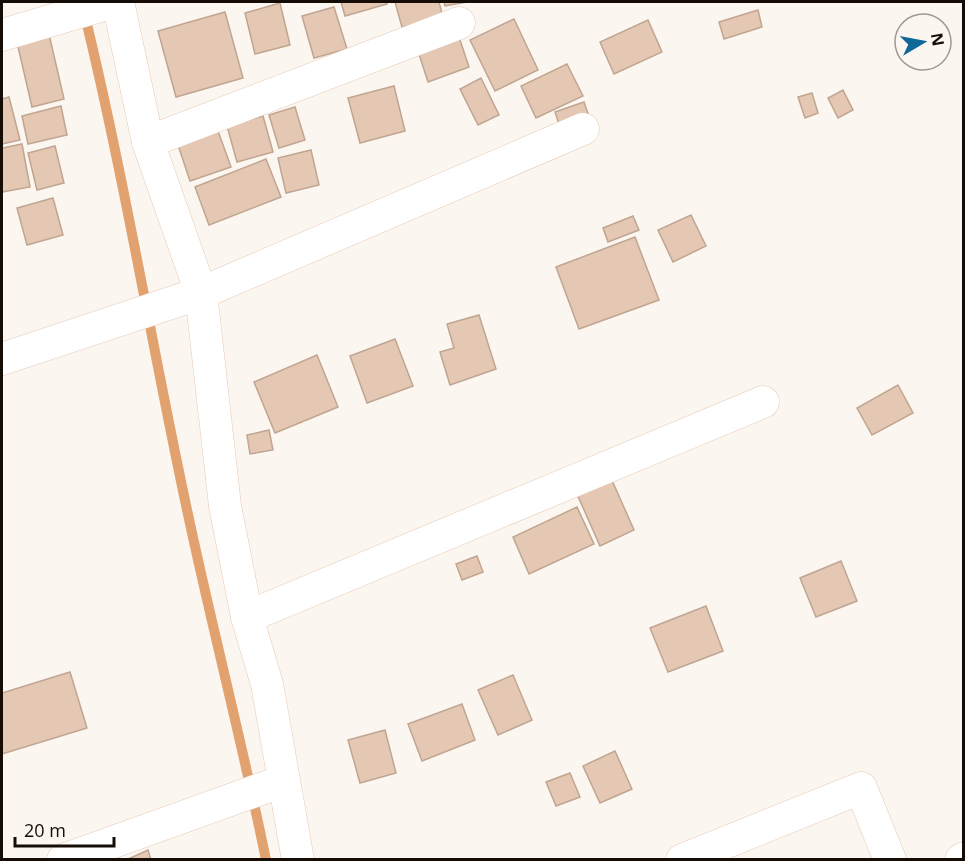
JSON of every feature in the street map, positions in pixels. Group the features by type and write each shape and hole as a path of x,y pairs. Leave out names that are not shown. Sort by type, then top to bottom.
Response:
{"street":[{"path":"2,35 112,3 187,297 247,617 267,684 277,783 298,860"},
{"path":"148,142 459,23"},
{"path":"2,359 187,297 583,129"},
{"path":"247,617 763,402"},
{"path":"63,860 277,783"},
{"path":"682,860 861,788 890,860"}],"building":[{"path":"341,2 386,2 387,4 345,16"},
{"path":"395,2 439,2 443,17 402,27"},
{"path":"444,2 467,2 445,6"},
{"path":"280,3 290,45 255,54 245,13"},
{"path":"334,7 347,49 314,58 302,16"},
{"path":"758,10 762,27 724,39 719,22"},
{"path":"225,12 243,78 176,97 158,31"},
{"path":"514,19 538,70 495,91 470,40"},
{"path":"648,20 662,52 614,74 600,42"},
{"path":"48,30 64,99 32,107 16,38"},
{"path":"459,37 469,67 428,82 418,51"},
{"path":"567,64 583,96 536,118 521,86"},
{"path":"481,78 499,115 478,125 460,89"},
{"path":"394,86 405,131 360,143 348,98"},
{"path":"843,90 853,110 838,118 828,98"},
{"path":"812,93 818,113 805,118 798,97"},
{"path":"9,97 20,140 2,144 2,99"},
{"path":"584,102 591,122 562,133 555,112"},
{"path":"61,106 67,135 28,144 22,116"},
{"path":"295,107 305,140 279,148 269,115"},
{"path":"263,116 273,152 237,162 227,126"},
{"path":"218,131 231,167 190,181 178,145"},
{"path":"22,144 30,187 2,192 2,148"},
{"path":"55,146 64,183 37,190 28,153"},
{"path":"311,150 319,185 286,193 278,158"},
{"path":"266,159 281,197 209,225 195,187"},
{"path":"53,198 63,235 27,245 17,208"},
{"path":"691,215 706,246 673,262 658,230"},
{"path":"633,216 639,230 608,242 603,228"},
{"path":"635,237 659,300 579,329 556,267"},
{"path":"479,315 496,369 450,385 440,352 454,348 447,324"},
{"path":"395,339 413,386 367,403 350,356"},
{"path":"317,355 338,407 275,433 254,382"},
{"path":"898,385 913,413 872,435 857,408"},
{"path":"269,430 273,450 250,454 247,435"},
{"path":"607,469 634,530 600,546 573,485"},
{"path":"577,507 594,544 529,574 513,537"},
{"path":"477,556 483,572 462,580 456,564"},
{"path":"841,561 857,601 816,617 800,578"},
{"path":"706,606 723,651 668,672 650,628"},
{"path":"70,672 87,728 2,754 2,693"},
{"path":"513,675 532,720 498,735 478,690"},
{"path":"462,704 475,740 422,761 408,724"},
{"path":"385,730 396,773 360,783 348,740"},
{"path":"615,751 632,789 600,803 583,766"},
{"path":"570,773 580,797 556,806 546,782"},
{"path":"148,850 151,860 126,860"}],"waterway":[{"path":"84,12 125,197 186,505 266,860"}]}
